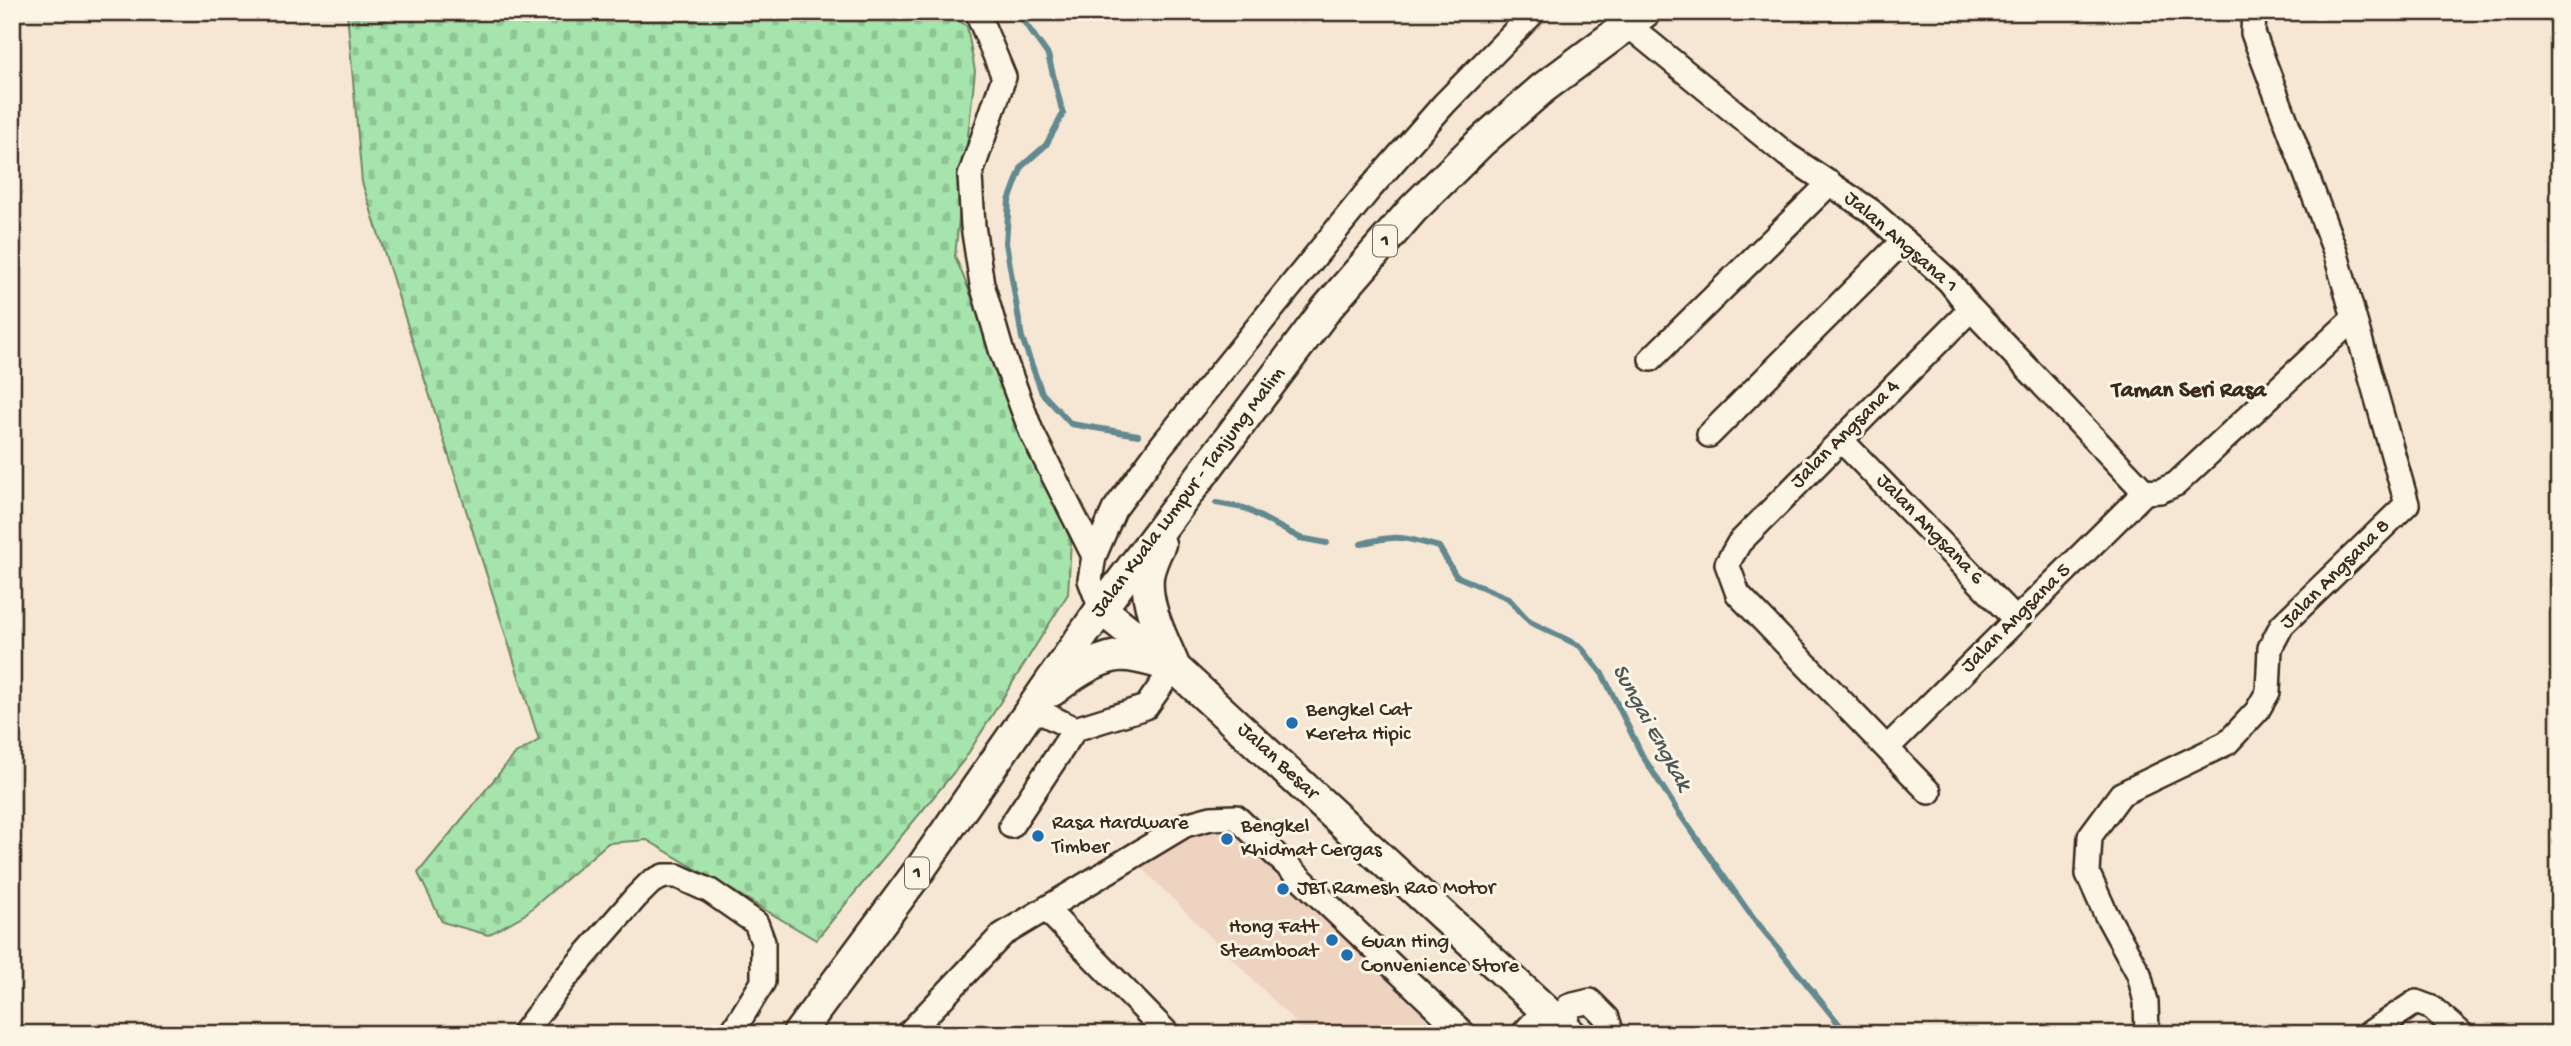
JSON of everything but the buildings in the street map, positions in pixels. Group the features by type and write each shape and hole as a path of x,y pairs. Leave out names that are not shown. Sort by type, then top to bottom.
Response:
{"main road":[{"name":"Jalan Kuala Lumpur - Tanjung Malim","path":"798,1034 921,868 1101,609 1327,308 1413,209 1481,142 1543,88 1637,19"},
{"path":"1172,515 1152,561 1148,578 1154,616 1174,667"},
{"name":"Jalan Besar","path":"1101,609 1174,667 1560,1023"},
{"path":"1032,708 1067,679 1117,656 1174,667"}],"street":[{"path":"977,12 1004,77 970,176 973,226 982,284 1002,353 1031,431 1094,556"},
{"path":"1101,609 1090,580 1094,556 1114,510 1161,446 1376,181 1444,104 1534,12"},
{"path":"2145,492 2160,491 2176,484 2353,319 2335,251 2253,33 2254,12"},
{"name":"Jalan Angsana 1","path":"1637,19 1787,155 1871,211 1949,281 1971,309 2145,492"},
{"path":"1651,359 1830,183"},
{"path":"1709,435 1904,240"},
{"name":"Jalan Angsana 4","path":"1888,747 1738,594 1727,564 1739,543 1971,309"},
{"name":"Jalan Angsana 8","path":"2147,1034 2146,1002 2139,974 2105,912 2088,874 2090,836 2121,794 2227,743 2257,712 2268,692 2270,648 2282,625 2407,504 2353,319"},
{"name":"Jalan Angsana 6","path":"1841,440 2016,620"},
{"name":"Jalan Angsana 5","path":"1888,747 2145,492"},
{"path":"1011,826 1075,729 1146,707 1174,667"},
{"path":"1032,708 1075,729"},
{"path":"1888,747 1929,792"},
{"path":"908,1034 1002,934 1185,825 1211,818 1236,817 1464,1034"},
{"path":"523,1034 563,981 636,897 651,882 664,876 677,876 710,891 756,923 763,942 764,982 731,1034"},
{"path":"1046,909 1153,1029"},
{"path":"1522,1034 1560,1023 1569,1006 1590,1001 1607,1018 1612,1034"},
{"path":"2368,1034 2416,1002 2432,1008 2462,1034"}],"shaded area":[{"path":"1233,822 1450,1034 1307,1034 1134,860 1188,829"}],"green space":[{"path":"347,12 946,12 967,26 975,71 955,256 1071,541 1068,594 964,760 816,940 647,840 608,843 524,915 488,935 442,922 418,873 514,755 539,740 362,182"}],"waterway":[{"name":"Sungai Engkak","path":"1017,12 1048,55 1063,114 1046,145 1022,166 1009,201 1006,243 1022,338 1042,393 1071,424 1138,435"},
{"name":"Sungai Engkak","path":"1216,503 1244,508 1300,538 1327,543"},
{"name":"Sungai Engkak","path":"1361,544 1400,538 1439,547 1456,576 1508,598 1530,622 1580,646 1603,675 1642,755 1679,813 1748,911 1847,1034"}],"place":[{"name":"Bengkel Cat Kereta Hipic","path":"1292,723"},
{"name":"Rasa Hardware Timber","path":"1038,836"},
{"name":"Bengkel Khidmat Cergas","path":"1227,839"},
{"name":"JBT Ramesh Rao Motor","path":"1283,889"},
{"name":"Hong Fatt Steamboat","path":"1332,940"},
{"name":"Guan Hing Convenience Store","path":"1347,955"}],"district":[{"name":"Taman Seri Rasa","path":"2189,391"}]}
